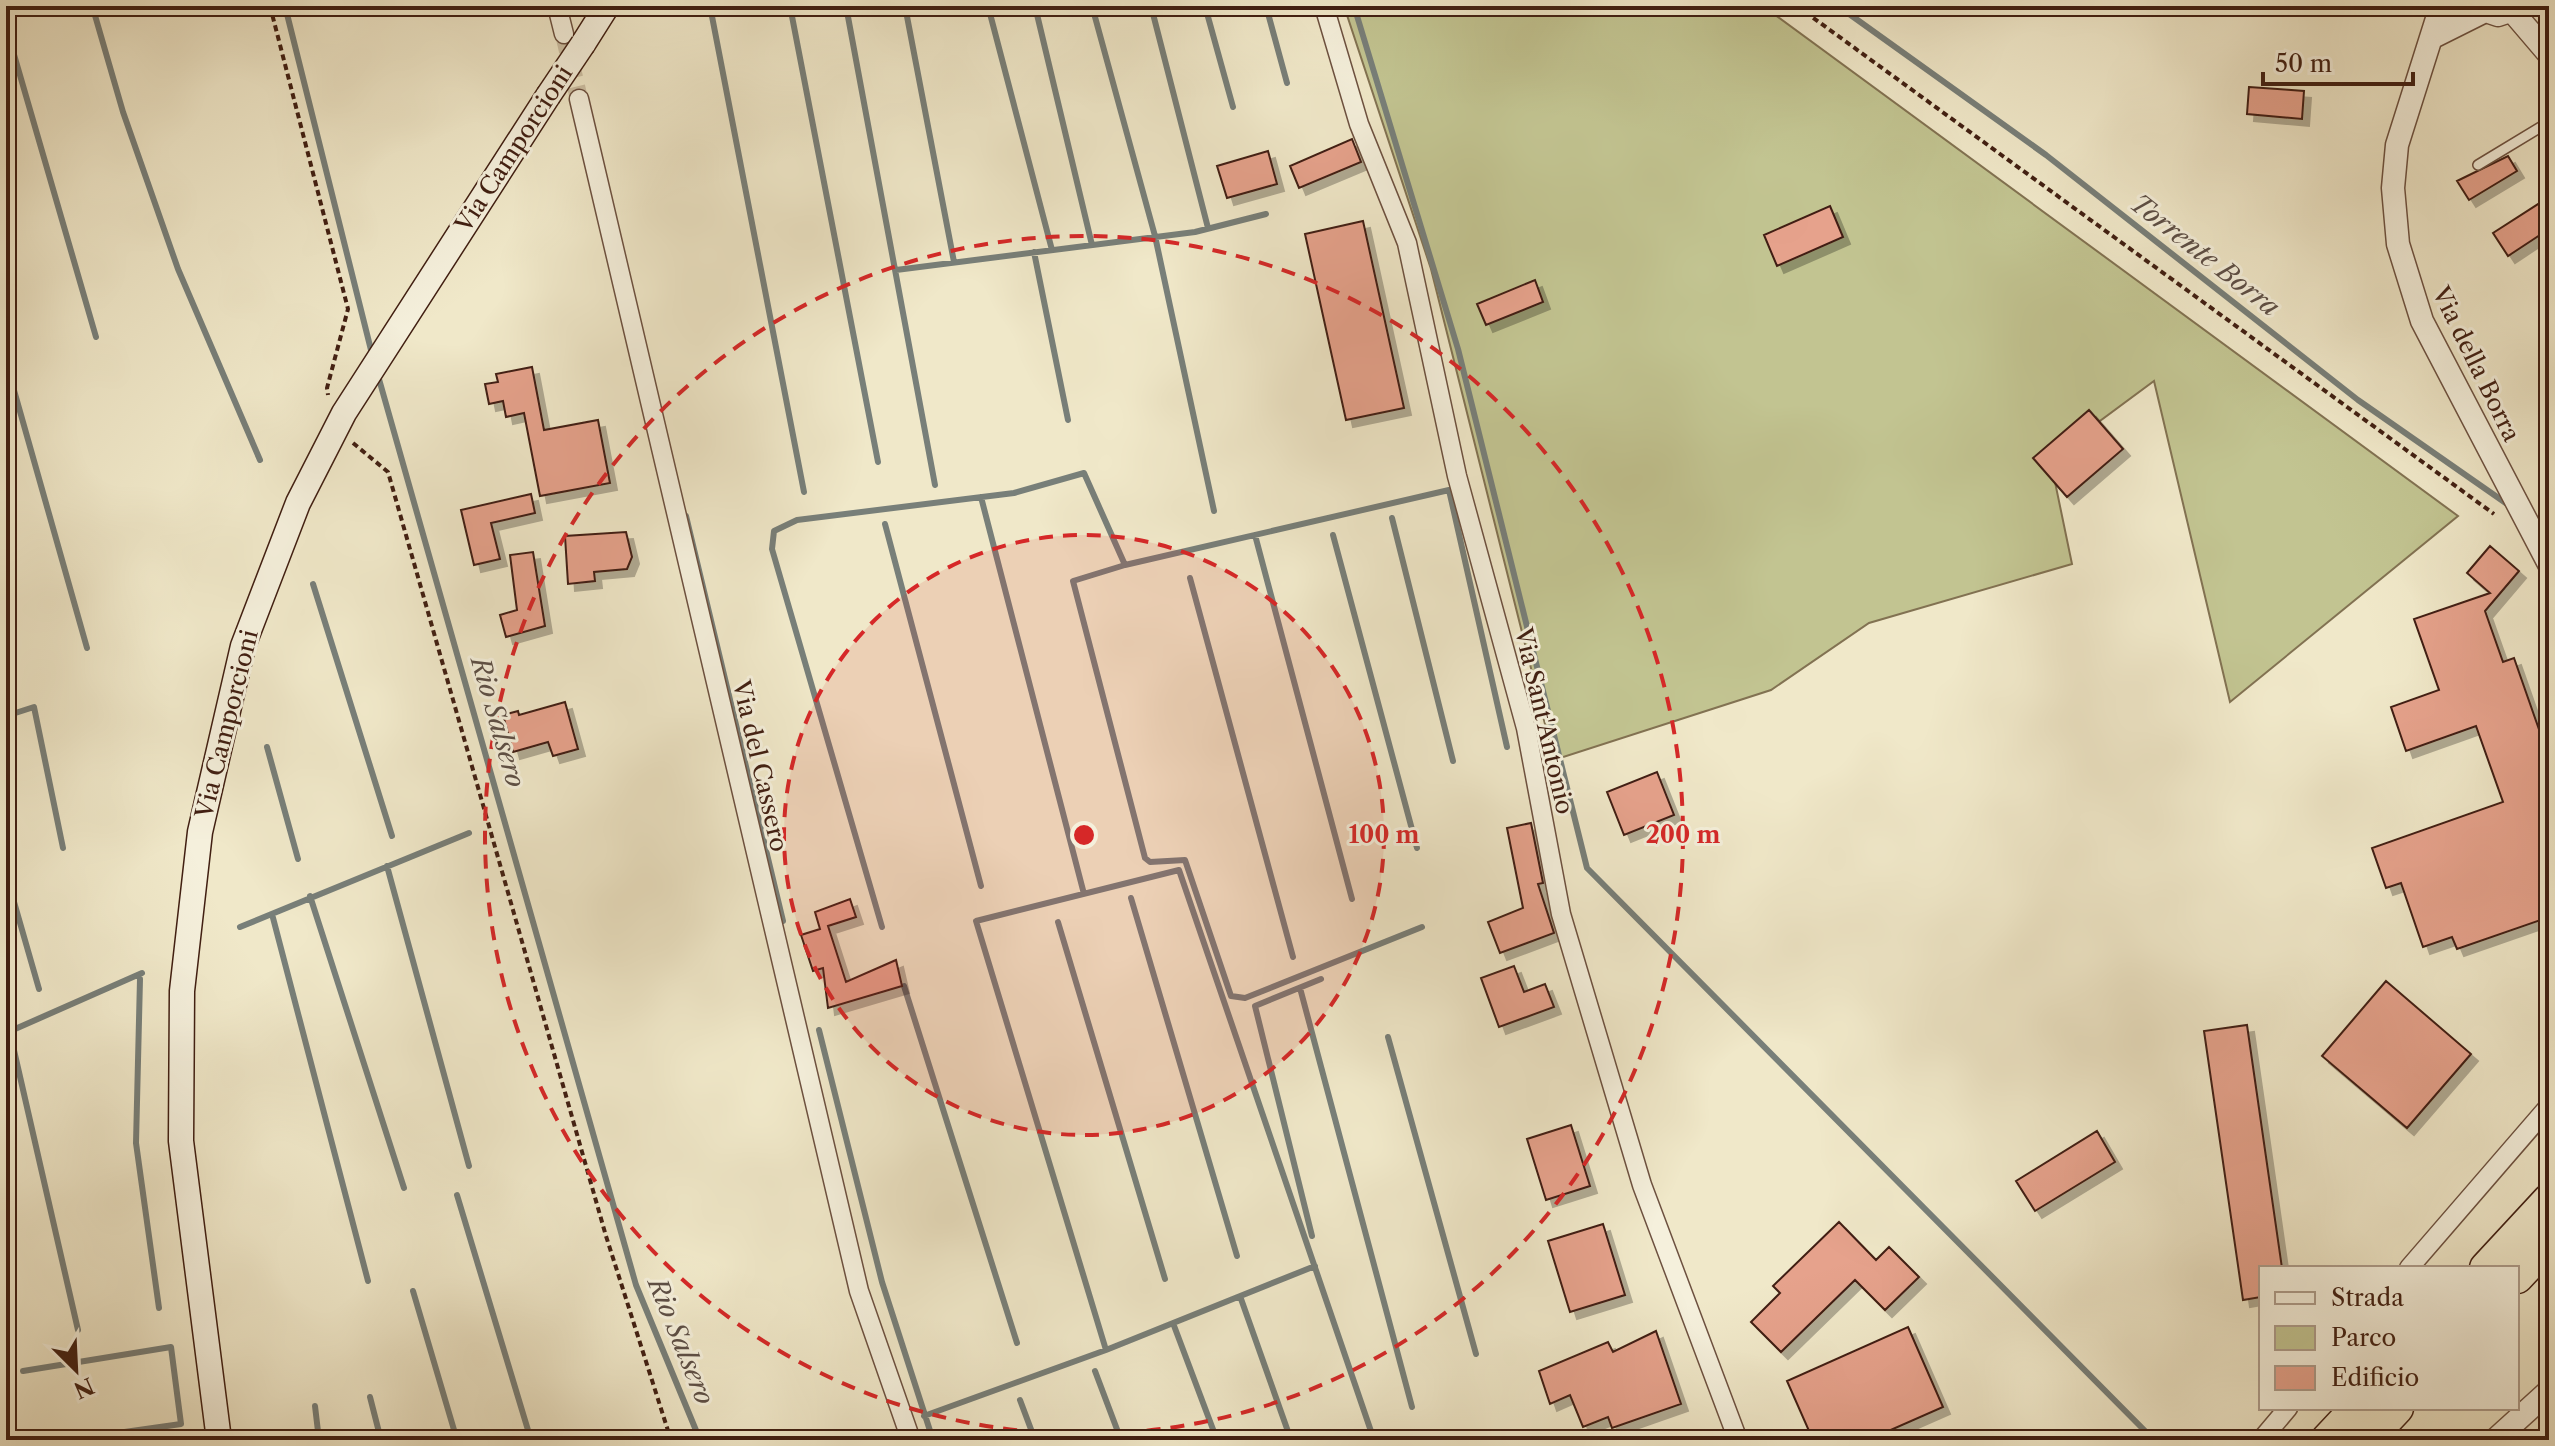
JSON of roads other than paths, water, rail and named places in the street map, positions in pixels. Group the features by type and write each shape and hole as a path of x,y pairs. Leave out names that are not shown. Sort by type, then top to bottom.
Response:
{"highway":[{"path":"2488,1266 2549,1200"},
{"path":"2519,1275 2549,1243"},
{"path":"2327,1440 2355,1410"},
{"path":"2367,1440 2395,1410"}],"main road":[{"name":"Via Camporcioni","path":"219,1440 181,1141 182,991 198,846 243,646 298,503 340,421 548,96 573,39 607,6"}],"street":[{"path":"557,6 573,39"},
{"name":"Via Sant'Antonio","path":"1324,6 1359,124 1407,243 1457,476 1526,728 1561,914 1642,1185 1738,1440"},
{"name":"Via della Borra","path":"2441,6 2397,145 2393,188 2398,244 2422,321 2549,564"},
{"path":"2538,6 2548,55"},
{"path":"2433,37 2477,9 2519,9 2548,55"},
{"name":"Via del Cassero","path":"579,99 859,1291 911,1440"},
{"path":"2411,1266 2549,1106"},
{"path":"2495,1440 2549,1391"},
{"path":"2261,1440 2286,1410"}],"lane":[{"path":"2478,165 2549,122"}],"waterway":[{"name":"Rio Salsero","path":"285,6 372,354"},
{"path":"710,6 804,492"},
{"path":"790,6 878,462"},
{"path":"846,6 935,485"},
{"path":"905,6 954,262"},
{"path":"988,6 1052,250"},
{"path":"1035,6 1092,245"},
{"path":"1092,6 1155,236 1214,511"},
{"path":"1151,6 1208,228"},
{"path":"1205,6 1233,107"},
{"path":"1266,6 1287,83"},
{"path":"1354,6 1458,349 1587,868 2154,1440"},
{"name":"Torrente Borra","path":"1838,6 2046,155 2358,400 2510,506"},
{"path":"94,12 123,112 178,269 260,460"},
{"path":"6,27 96,337"},
{"path":"896,270 1195,232 1266,214"},
{"path":"1034,252 1068,420"},
{"path":"6,362 87,648"},
{"name":"Rio Salsero","path":"377,372 636,1285 700,1440"},
{"path":"882,927 772,549 774,531 797,520 1014,493 1084,473 1125,565 1449,490 1507,747"},
{"path":"981,497 1084,894"},
{"path":"686,516 783,921"},
{"path":"1392,518 1453,761"},
{"path":"885,524 981,886"},
{"path":"1255,535 1352,899"},
{"path":"1333,535 1417,848"},
{"path":"1125,565 1073,581 1145,858 1150,862 1185,860 1231,996 1245,998 1422,927"},
{"path":"1190,578 1293,957"},
{"path":"313,584 392,836"},
{"path":"6,716 34,707 63,848"},
{"path":"267,747 298,859"},
{"path":"240,927 469,833"},
{"path":"387,866 469,1166"},
{"path":"1106,1350 976,921 1179,870 1374,1440"},
{"path":"6,874 39,989"},
{"path":"310,896 404,1188"},
{"path":"1131,898 1237,1256"},
{"path":"272,914 368,1281"},
{"path":"1058,922 1165,1279"},
{"path":"6,1033 142,973"},
{"path":"140,979 136,1143 159,1308"},
{"path":"1312,1236 1255,1006 1321,979"},
{"path":"904,986 1017,1343"},
{"path":"1300,988 1412,1407"},
{"path":"819,1030 882,1282 933,1440"},
{"path":"1388,1037 1476,1354"},
{"path":"13,1046 78,1330"},
{"path":"457,1195 531,1440"},
{"path":"924,1416 1106,1350 1315,1266"},
{"path":"413,1291 457,1440"},
{"path":"1240,1296 1291,1440"},
{"path":"1173,1323 1217,1440"},
{"path":"23,1371 171,1347 181,1424 68,1440"},
{"path":"1095,1371 1121,1440"},
{"path":"370,1397 381,1440"},
{"path":"1020,1400 1035,1440"},
{"path":"315,1406 319,1440"}],"tunnel":[{"path":"564,34 579,99"}]}
